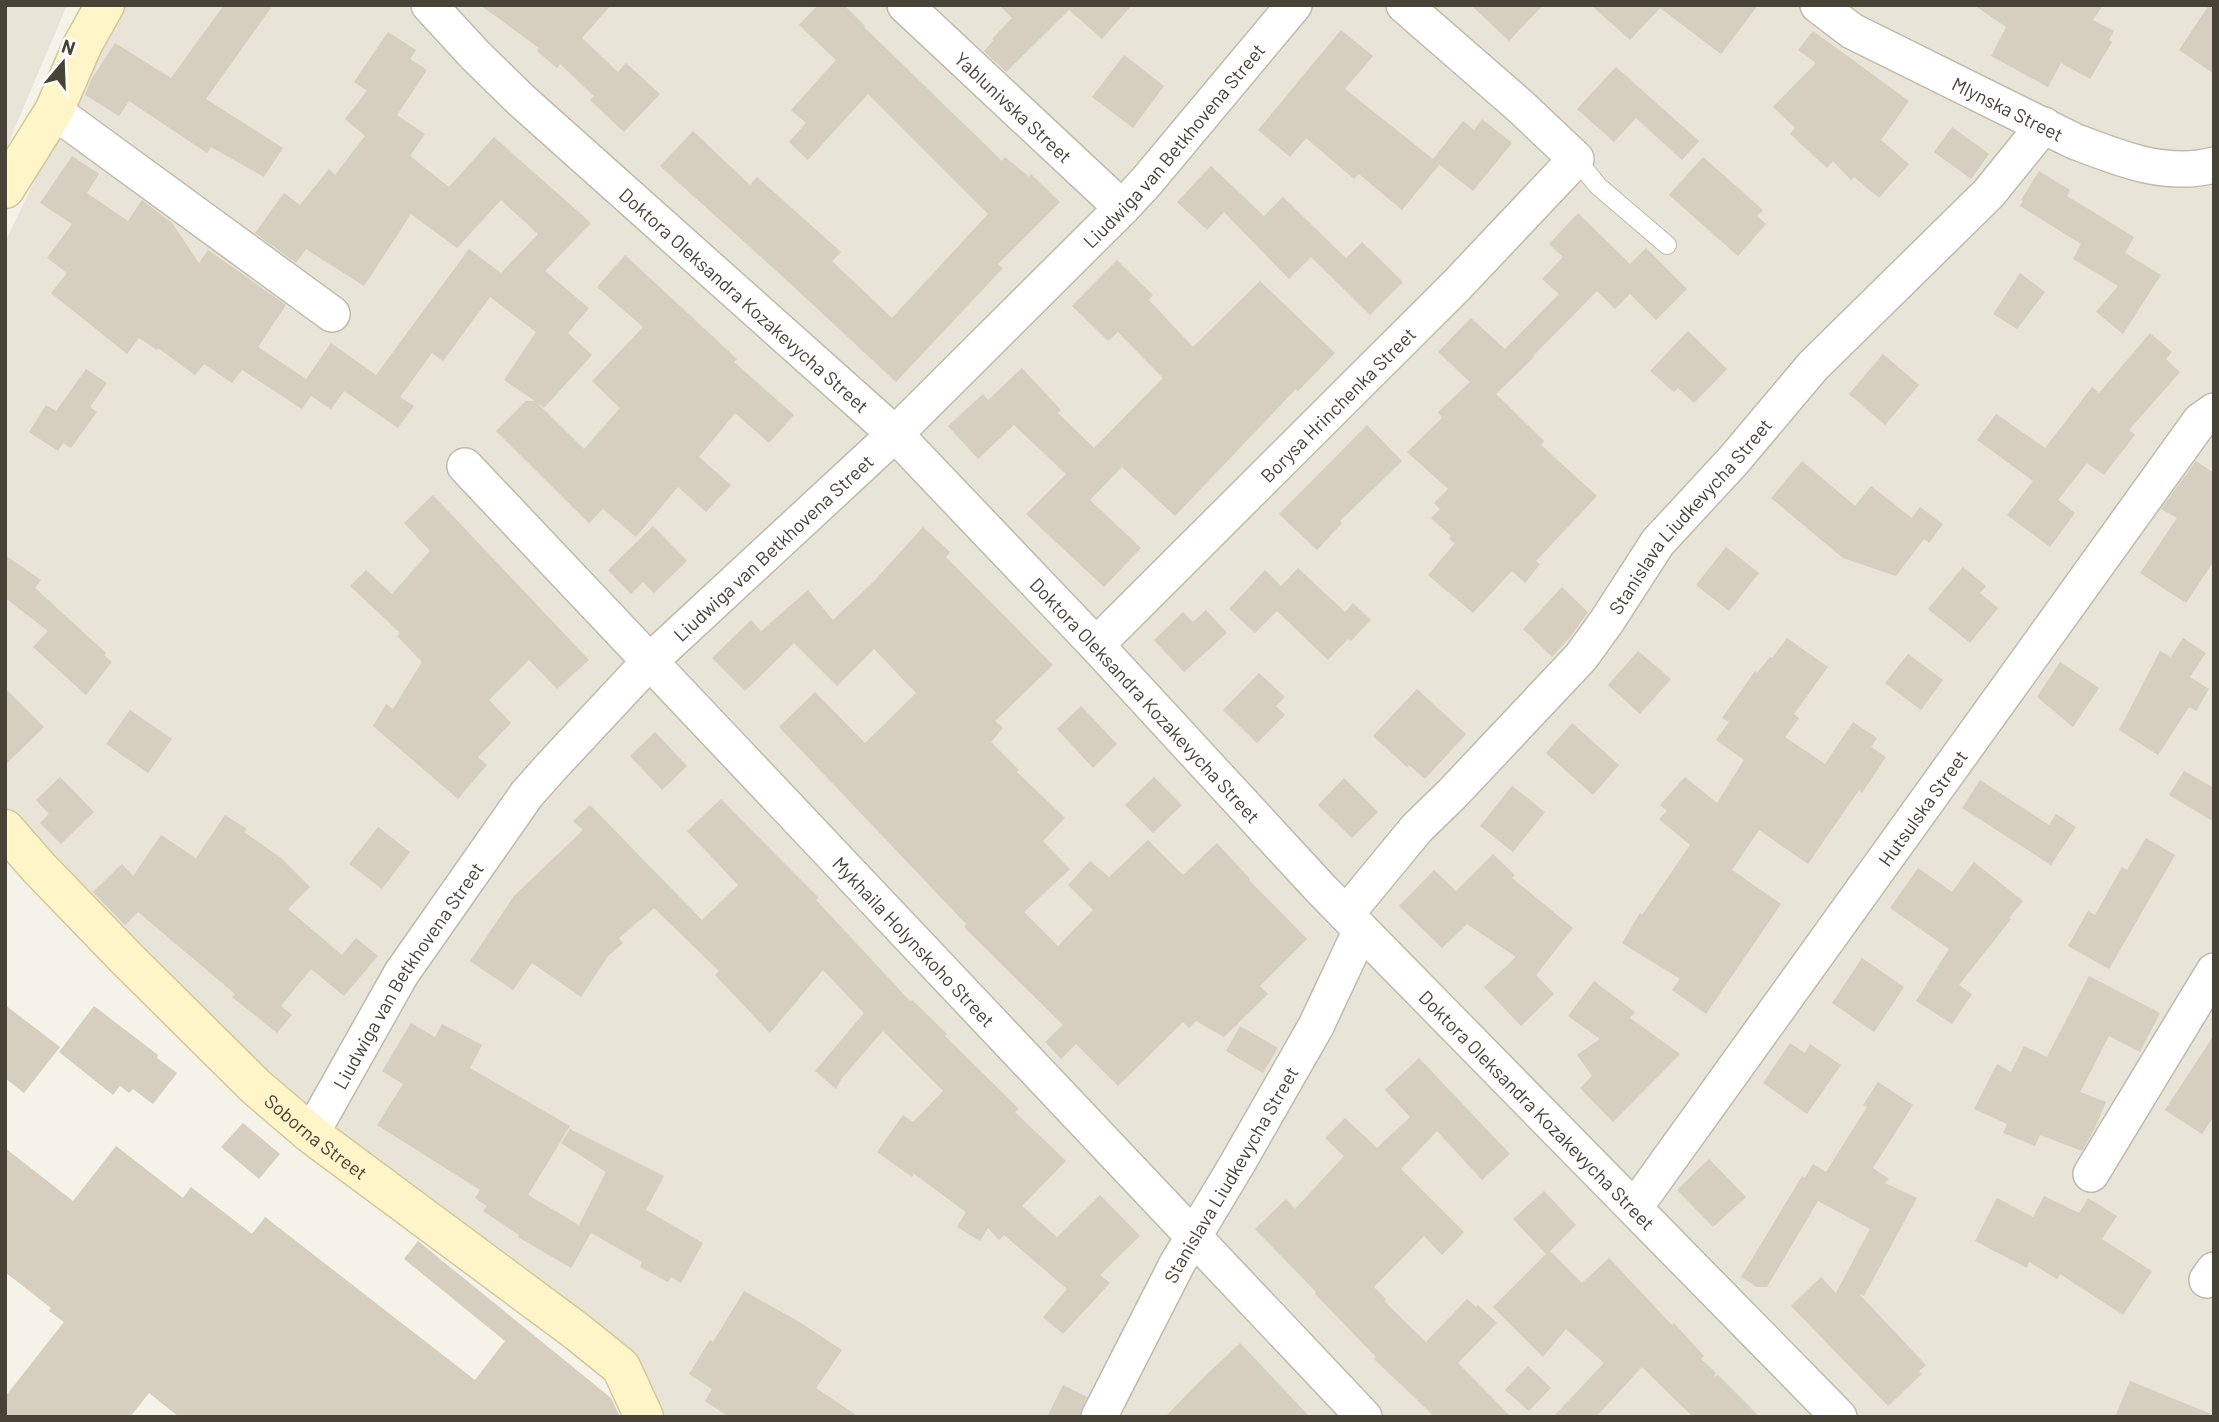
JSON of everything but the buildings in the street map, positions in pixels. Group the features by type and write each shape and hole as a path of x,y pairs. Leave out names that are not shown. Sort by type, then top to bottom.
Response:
{"street":[{"path":"5,189 54,111 83,44 105,5"},
{"name":"Doktora Oleksandra Kozakevycha Street","path":"429,5 521,100 895,434 1096,645 1353,922 1636,1207 1839,1417"},
{"name":"Yablunivska Street","path":"905,5 1122,208"},
{"name":"Liudwiga van Betkhovena Street","path":"311,1134 401,974 527,794 649,662 895,434 1122,208 1294,5"},
{"path":"1404,5 1520,106 1576,159"},
{"name":"Mlynska Street","path":"1818,5 1852,32 2074,141 2134,163 2170,169 2214,165"},
{"path":"54,111 331,314"},
{"name":"Stanislava Liudkevycha Street","path":"1099,1417 1177,1264 1309,1038 1353,922 1417,828 1581,657 1658,542 1733,461 1813,366 1989,193 2044,125"},
{"name":"Borysa Hrinchenka Street","path":"1096,645 1457,285 1576,159"},
{"name":"Hutsulska Street","path":"1636,1207 2200,421 2214,411"},
{"name":"Mykhaila Holynskoho Street","path":"465,466 1364,1417"},
{"name":"Soborna Street","path":"5,829 38,868 255,1086 311,1134 621,1367 643,1417"},
{"path":"2091,1174 2214,971"}],"lane":[{"path":"1576,159 1598,186 1667,245"}],"shaded area":[{"path":"5,5 67,5 5,151"},
{"path":"120,5 2214,5 2214,1417 661,1417 330,1139 5,830 5,242"}]}
